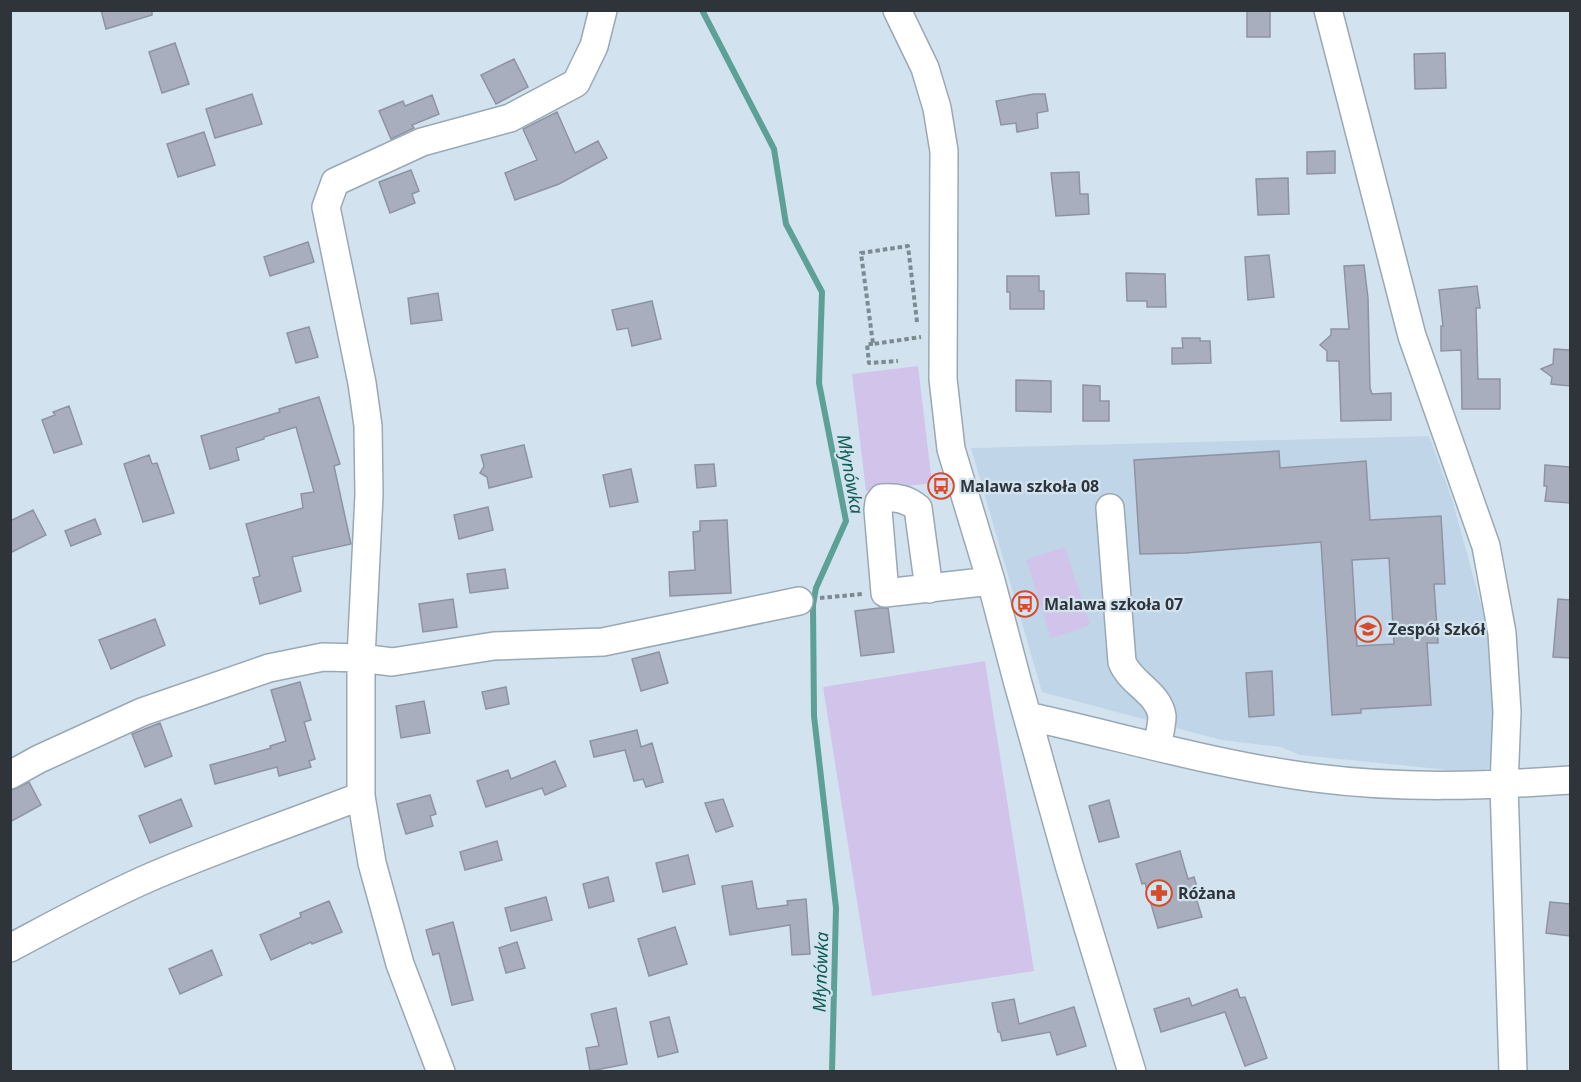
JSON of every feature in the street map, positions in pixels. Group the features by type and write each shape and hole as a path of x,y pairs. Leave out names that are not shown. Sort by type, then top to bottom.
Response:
{"street":[{"path":"441,1071 400,964 372,863 361,796 361,658 369,495 368,426 362,383 326,207 335,182 422,142 510,118 576,83 594,46 603,10"},
{"path":"897,10 925,68 937,108 944,151 930,330 943,379 951,448 974,531 991,581 1069,865 1132,1071"},
{"path":"1328,10 1412,336 1486,546 1502,633 1507,712 1504,785 1513,1071"},
{"path":"929,589 918,508 909,501 894,497 882,498 878,510 885,593 929,589 991,581"},
{"path":"1110,508 1122,662 1129,677 1151,696 1161,711 1162,719 1157,746"},
{"path":"10,775 39,759 142,712 269,669 323,657 392,662 494,646 603,642 799,601"},
{"path":"1027,716 1268,771 1315,778 1405,786 1504,785 1570,780"},
{"path":"10,948 83,909 151,877 361,796"}],"path":[{"path":"873,344 861,253 908,246 930,330 873,344 867,345 869,363 898,361"},
{"path":"826,597 885,593"}],"shaded area":[{"path":"918,366 932,483 866,491 852,374"},
{"path":"1429,436 1452,499 1491,641 1495,728 1490,767 1478,773 1300,755 1281,747 1221,740 1042,692 971,448"},
{"path":"1065,547 1090,625 1051,638 1026,559"},
{"path":"985,661 1034,971 872,996 823,687"}],"building":[{"path":"101,10 152,10 152,15 106,29"},
{"path":"1247,11 1270,11 1270,37 1247,37"},
{"path":"175,43 189,84 162,93 149,52"},
{"path":"1445,53 1446,88 1415,89 1414,54"},
{"path":"514,59 528,87 496,104 481,75"},
{"path":"252,94 262,124 215,138 206,109"},
{"path":"1045,94 1048,111 1037,113 1038,128 1017,132 1016,123 1001,125 996,101"},
{"path":"432,95 439,114 412,125 414,128 391,139 379,111 403,101 405,106"},
{"path":"557,112 575,153 598,141 607,158 559,184 515,200 505,173 537,160 523,129"},
{"path":"204,132 215,165 178,177 167,144"},
{"path":"1335,151 1335,173 1307,174 1307,152"},
{"path":"411,170 419,191 412,194 415,203 390,213 379,182"},
{"path":"1079,172 1080,194 1088,194 1089,214 1056,216 1051,173"},
{"path":"1288,178 1289,214 1258,215 1256,179"},
{"path":"308,242 314,262 270,276 264,257"},
{"path":"1269,255 1274,297 1248,300 1245,257"},
{"path":"1364,265 1368,298 1370,388 1372,394 1391,393 1391,420 1341,421 1339,361 1327,361 1327,351 1320,345 1331,335 1331,329 1349,329 1344,266"},
{"path":"1126,273 1165,274 1166,307 1147,307 1147,301 1127,301"},
{"path":"1007,276 1039,276 1039,291 1044,291 1044,309 1010,309"},
{"path":"1477,286 1480,308 1476,308 1478,379 1500,379 1500,409 1462,409 1461,350 1441,351 1441,326 1443,326 1439,290"},
{"path":"438,293 442,320 411,324 408,298"},
{"path":"652,301 661,339 632,346 628,328 617,330 612,310"},
{"path":"309,327 318,357 296,363 287,333"},
{"path":"1182,338 1200,338 1200,341 1210,341 1211,363 1172,364 1172,348 1183,348"},
{"path":"1554,349 1570,350 1570,386 1551,384 1552,377 1541,369 1553,364"},
{"path":"1016,380 1051,381 1051,412 1016,411"},
{"path":"1083,385 1100,386 1100,401 1109,401 1109,421 1083,421"},
{"path":"319,397 340,464 334,466 351,544 292,557 301,591 260,604 253,578 260,576 246,524 303,508 301,494 314,492 296,427 236,448 239,460 210,469 201,436 280,412 279,409"},
{"path":"69,406 82,444 54,453 42,420 55,415 53,412"},
{"path":"524,445 532,477 489,488 487,477 480,473 484,466 481,455"},
{"path":"1279,451 1280,468 1366,461 1370,520 1441,516 1445,584 1434,584 1438,643 1427,643 1431,705 1361,709 1361,713 1332,715 1321,542 1186,553 1140,554 1134,460","holes":["1389,558 1394,644 1357,646 1352,560"]},
{"path":"149,455 152,464 157,463 174,513 143,522 124,464"},
{"path":"714,464 716,486 697,488 695,465"},
{"path":"1545,465 1570,467 1570,503 1545,501 1547,486 1544,486"},
{"path":"631,469 638,502 610,507 603,475"},
{"path":"488,507 493,530 459,539 454,515"},
{"path":"33,510 46,535 10,553 10,521"},
{"path":"95,519 101,534 71,546 65,531"},
{"path":"727,520 731,593 670,596 669,572 695,570 693,532 700,531 700,521"},
{"path":"505,569 508,588 470,593 467,574"},
{"path":"453,599 457,627 423,632 419,604"},
{"path":"1558,599 1570,600 1570,658 1553,657"},
{"path":"888,608 894,652 861,656 855,611"},
{"path":"155,619 165,645 111,669 99,640"},
{"path":"659,652 668,683 641,691 632,659"},
{"path":"1272,671 1274,715 1249,717 1246,673"},
{"path":"300,682 311,720 304,722 315,759 309,761 311,767 279,776 277,767 215,784 210,765 271,748 270,746 286,741 271,690"},
{"path":"506,687 509,704 486,709 482,692"},
{"path":"424,701 430,733 401,738 396,706"},
{"path":"160,723 172,756 145,767 132,734"},
{"path":"637,730 641,747 652,743 663,782 646,787 643,779 634,781 625,750 594,757 590,741"},
{"path":"555,761 566,786 545,795 542,788 486,807 477,781 508,770 511,779"},
{"path":"29,782 41,805 10,822 10,791"},
{"path":"430,795 436,814 430,816 433,826 406,834 397,804"},
{"path":"181,799 192,826 150,843 139,816"},
{"path":"723,799 733,826 716,832 705,803"},
{"path":"1109,800 1119,837 1099,842 1089,806"},
{"path":"497,841 502,860 465,870 460,852"},
{"path":"1180,851 1188,879 1194,877 1200,897 1196,898 1202,917 1158,928 1145,883 1142,884 1136,864"},
{"path":"688,855 695,884 663,892 656,863"},
{"path":"608,877 614,901 589,908 583,884"},
{"path":"752,881 757,909 788,905 787,901 806,899 810,954 792,955 790,925 730,935 722,886"},
{"path":"546,897 552,920 511,931 505,908"},
{"path":"329,901 342,932 312,944 311,942 271,960 260,935 301,917 300,913"},
{"path":"1550,902 1570,904 1570,936 1546,933"},
{"path":"453,922 473,1000 452,1005 439,953 433,955 426,930"},
{"path":"675,927 687,964 649,976 638,939"},
{"path":"517,942 525,968 506,973 499,948"},
{"path":"212,950 222,975 180,994 169,969"},
{"path":"1237,989 1240,998 1245,997 1267,1058 1245,1066 1225,1012 1161,1032 1154,1009 1189,998 1192,1006"},
{"path":"1014,999 1019,1024 1074,1007 1086,1046 1057,1055 1050,1032 1002,1041 992,1003"},
{"path":"616,1008 627,1064 590,1071 586,1048 599,1046 591,1014"},
{"path":"669,1017 678,1052 658,1057 650,1022"}],"waterway":[{"name":"Młynówka","path":"702,10 774,149 786,224 822,292 819,383 846,521 816,588 813,605 814,716 836,908 832,1072"}],"place":[{"name":"Malawa szkoła 08","path":"941,486"},
{"name":"Malawa szkoła 07","path":"1025,604"},
{"name":"Zespół Szkół","path":"1368,629"},
{"name":"Różana","path":"1159,893"}]}
